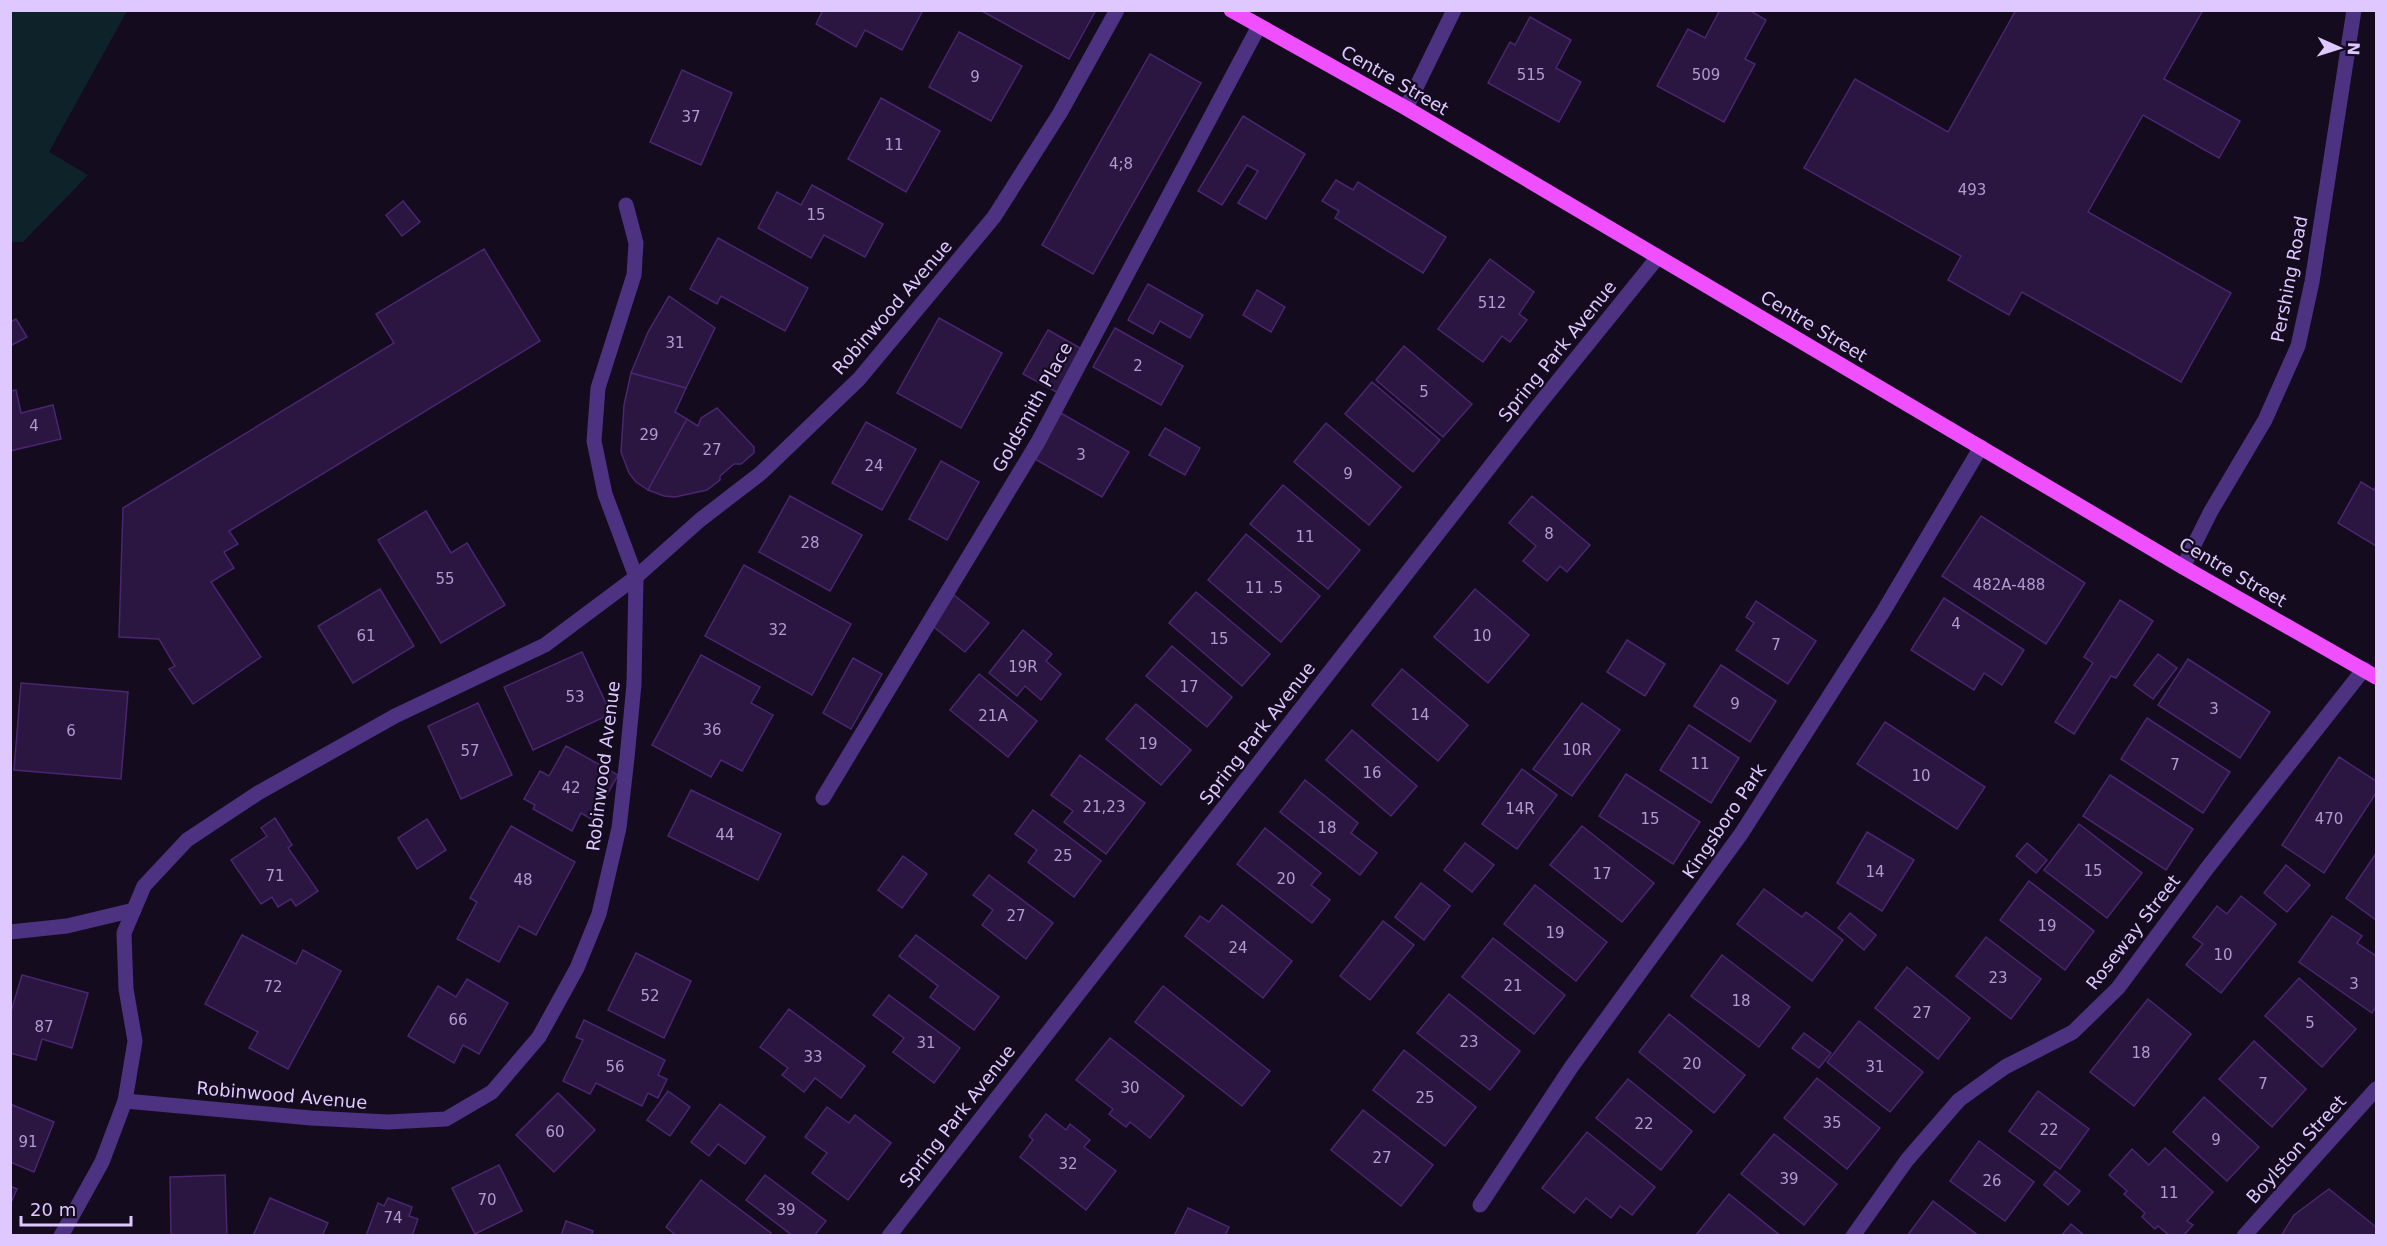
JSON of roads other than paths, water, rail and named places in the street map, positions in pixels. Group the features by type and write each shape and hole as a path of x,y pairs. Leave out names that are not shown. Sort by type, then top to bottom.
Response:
{"main road":[{"name":"Centre Street","path":"1231,10 1406,108 2183,567 2370,673"}],"street":[{"name":"Robinwood Avenue","path":"61,1236 102,1162 125,1101 135,1041 126,989 124,933 144,886 187,840 258,793 395,716 545,645 636,577 700,520 761,473 859,379 994,217 1060,113 1117,10"},
{"path":"1406,108 1454,10"},
{"name":"Pershing Road","path":"2183,567 2211,511 2265,420 2298,345 2312,282 2354,10"},
{"name":"Goldsmith Place","path":"823,798 1038,442 1259,26"},
{"name":"Robinwood Avenue","path":"125,1101 311,1118 388,1122 446,1119 492,1092 539,1037 577,968 599,914 619,828 627,758 634,684 636,577 605,494 594,441 598,388 634,275 636,243 626,205"},
{"name":"Spring Park Avenue","path":"889,1236 1518,431 1658,257"},
{"name":"Kingsboro Park","path":"1480,1205 1572,1066 1741,834 1882,612 1981,447"},
{"name":"Roseway Street","path":"1853,1236 1907,1160 1959,1100 2005,1067 2073,1032 2118,988 2208,867 2370,673"},
{"path":"10,932 67,926 134,910"},
{"name":"Boylston Street","path":"2244,1236 2376,1089"}]}
